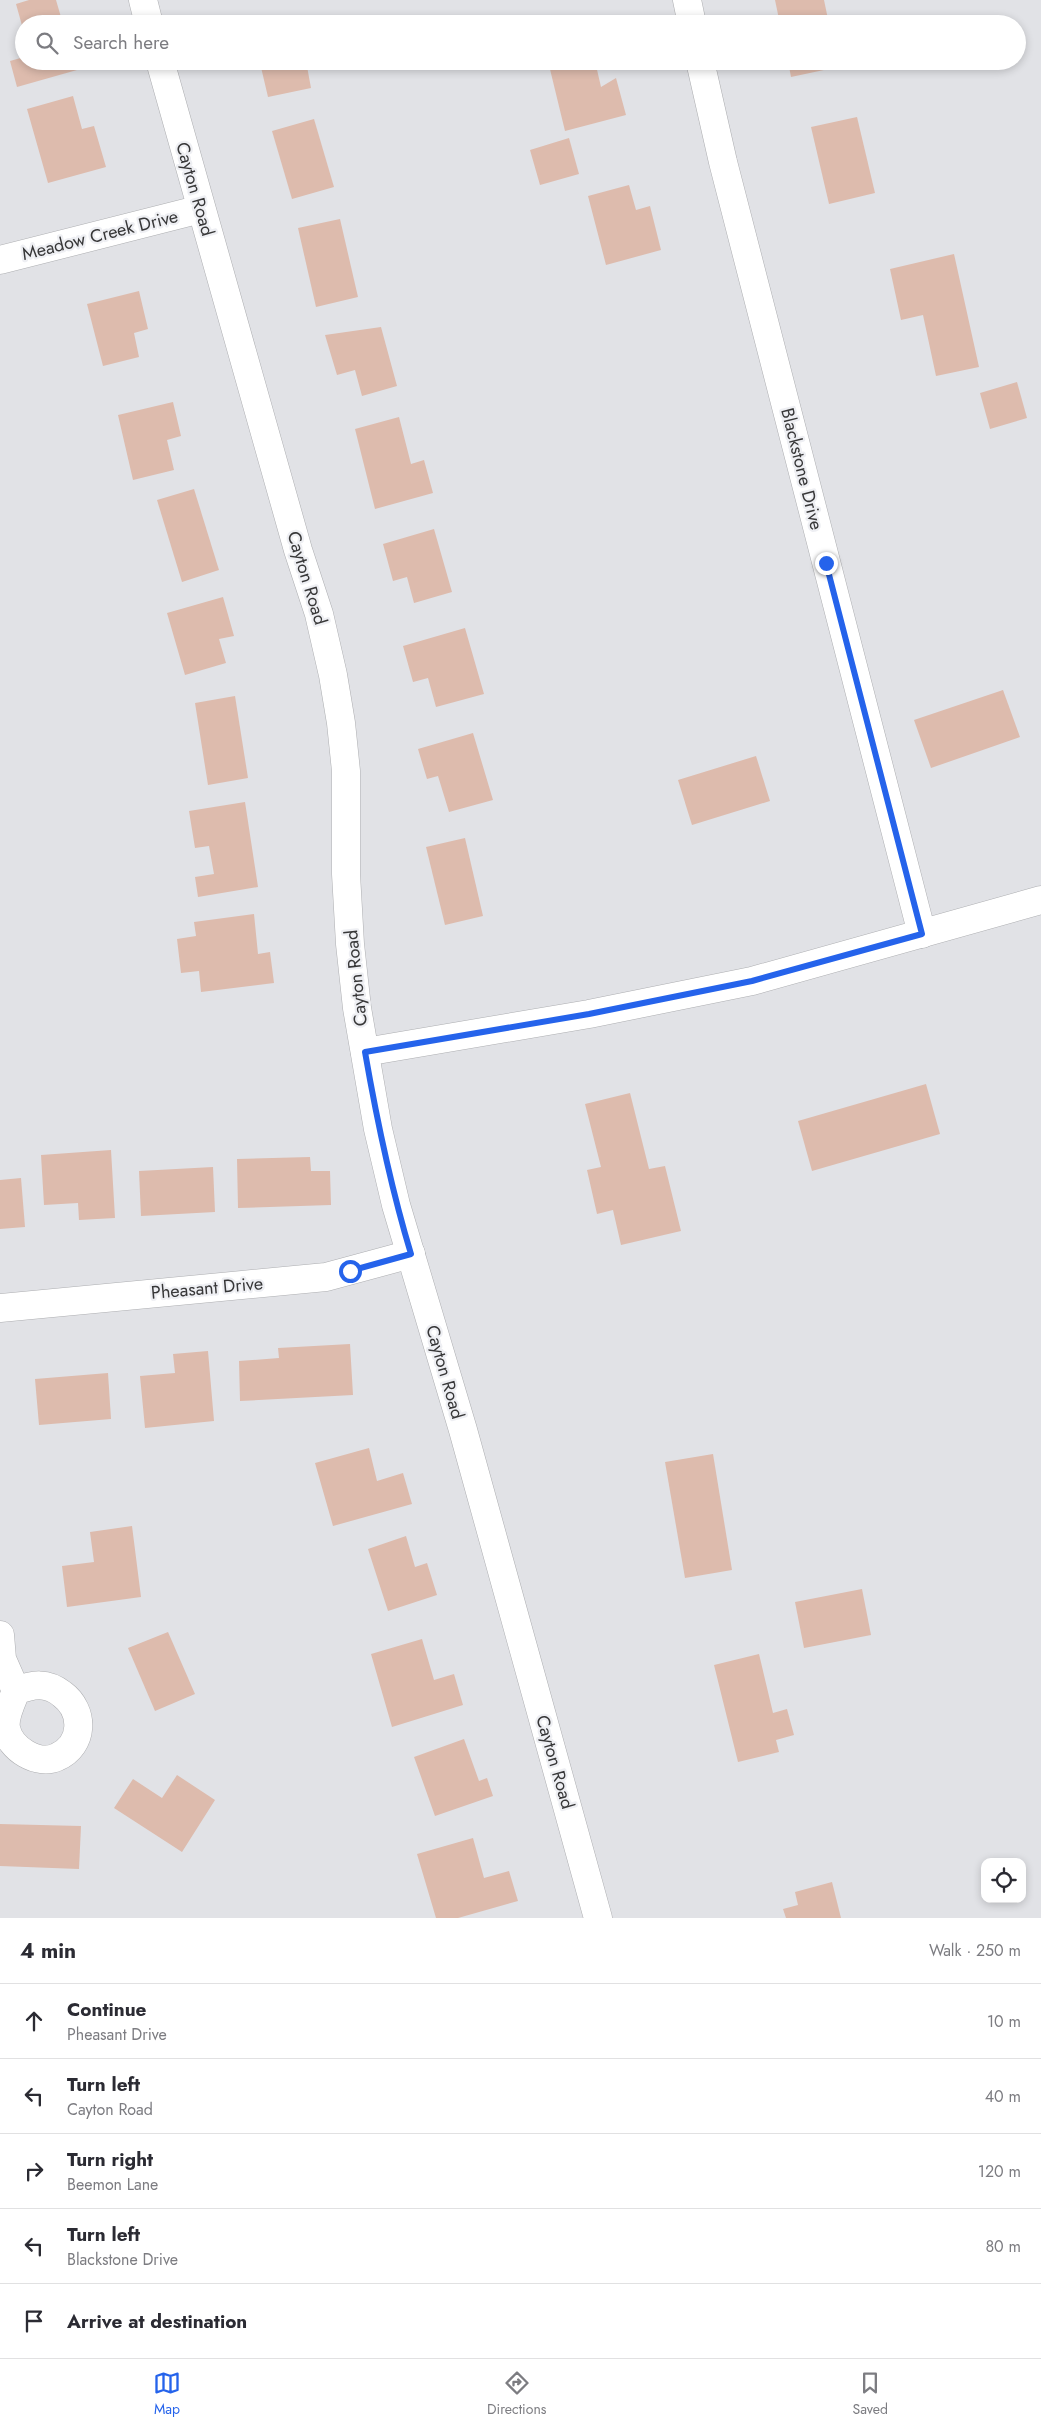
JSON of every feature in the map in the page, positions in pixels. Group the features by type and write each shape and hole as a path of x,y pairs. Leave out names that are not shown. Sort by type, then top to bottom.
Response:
{"street":[{"path":"143,0 147,15"},
{"path":"687,0 690,15"},
{"name":"Cayton Road","path":"162,70 298,550 319,614 334,675 346,771 346,874 350,944 357,1008 378,1129 396,1205 465,1440 598,1918"},
{"name":"Blackstone Drive","path":"702,70 726,172 922,934"},
{"name":"Meadow Creek Drive","path":"0,260 201,209"},
{"path":"365,1052 589,1014 752,981 1041,900"},
{"name":"Pheasant Drive","path":"0,1308 326,1277 411,1254"},
{"path":"0,1635 2,1659 16,1691"}],"building":[{"path":"29,0 56,0 60,15 19,15 16,4"},
{"path":"775,0 824,0 827,15 778,15"},
{"path":"15,60 15,70 77,70 17,87 10,61"},
{"path":"262,70 308,70 311,88 268,97"},
{"path":"550,70 597,70 601,87 616,78 626,115 565,131"},
{"path":"790,70 824,70 791,77"},
{"path":"73,96 82,129 94,126 106,167 48,183 27,109"},
{"path":"857,117 875,193 829,204 811,127"},
{"path":"314,119 334,187 292,199 272,131"},
{"path":"569,138 579,174 540,185 530,150"},
{"path":"629,185 636,210 650,206 661,250 606,265 588,196"},
{"path":"340,219 358,297 316,307 298,228"},
{"path":"954,254 979,367 936,376 923,315 901,320 890,269"},
{"path":"139,291 148,329 134,333 139,357 103,366 87,304"},
{"path":"381,327 397,386 362,396 355,370 337,375 325,335"},
{"path":"1017,382 1027,418 990,429 980,393"},
{"path":"173,402 181,436 167,440 174,470 133,480 118,415"},
{"path":"399,417 411,464 424,460 433,493 375,509 355,429"},
{"path":"194,489 219,570 182,582 157,500"},
{"path":"434,529 452,592 414,603 407,577 393,581 383,544"},
{"path":"223,597 234,636 219,639 226,663 185,675 167,613"},
{"path":"465,628 484,694 436,707 428,678 413,682 403,646"},
{"path":"1003,690 1020,737 931,768 914,720"},
{"path":"235,696 248,778 208,785 195,703"},
{"path":"473,733 493,800 449,812 438,776 427,779 418,749"},
{"path":"756,756 770,801 692,825 678,780"},
{"path":"245,802 258,887 198,897 195,877 214,874 209,846 195,848 189,811"},
{"path":"465,838 483,916 445,925 426,847"},
{"path":"254,914 258,954 270,952 274,983 201,992 199,971 181,973 177,939 196,936 194,922"},
{"path":"926,1084 940,1134 812,1171 798,1121"},
{"path":"630,1093 649,1169 665,1166 681,1231 621,1245 613,1210 597,1214 587,1170 601,1167 585,1104"},
{"path":"111,1150 115,1218 79,1220 78,1203 44,1205 41,1155"},
{"path":"310,1157 311,1171 330,1171 331,1205 238,1208 237,1159"},
{"path":"213,1167 215,1212 141,1216 139,1171"},
{"path":"21,1178 25,1227 0,1229 0,1180"},
{"path":"350,1344 353,1395 240,1401 239,1361 279,1358 278,1348"},
{"path":"208,1351 214,1421 145,1428 140,1376 175,1373 173,1354"},
{"path":"108,1373 111,1419 39,1425 35,1379"},
{"path":"369,1448 377,1481 403,1473 412,1504 333,1526 315,1463"},
{"path":"713,1454 732,1570 685,1578 665,1462"},
{"path":"132,1526 141,1597 67,1607 62,1566 94,1562 90,1532"},
{"path":"406,1536 415,1567 427,1563 437,1595 388,1611 368,1549"},
{"path":"862,1589 871,1635 804,1648 795,1602"},
{"path":"168,1632 195,1694 155,1711 128,1648"},
{"path":"422,1639 434,1680 454,1674 463,1705 392,1727 371,1654"},
{"path":"759,1654 773,1713 787,1709 794,1735 776,1740 779,1752 738,1762 714,1665"},
{"path":"464,1739 479,1781 487,1778 493,1796 435,1816 414,1757"},
{"path":"177,1775 215,1800 182,1852 114,1808 133,1779 162,1798"},
{"path":"0,1824 81,1826 79,1869 0,1866"},
{"path":"473,1838 484,1878 509,1871 518,1901 458,1918 436,1918 417,1854"},
{"path":"832,1882 841,1918 786,1918 783,1909 798,1905 795,1892"}],"route":[{"path":"350,1271 411,1254 396,1205 378,1129 365,1052 589,1014 752,981 922,934 826,563"}]}
